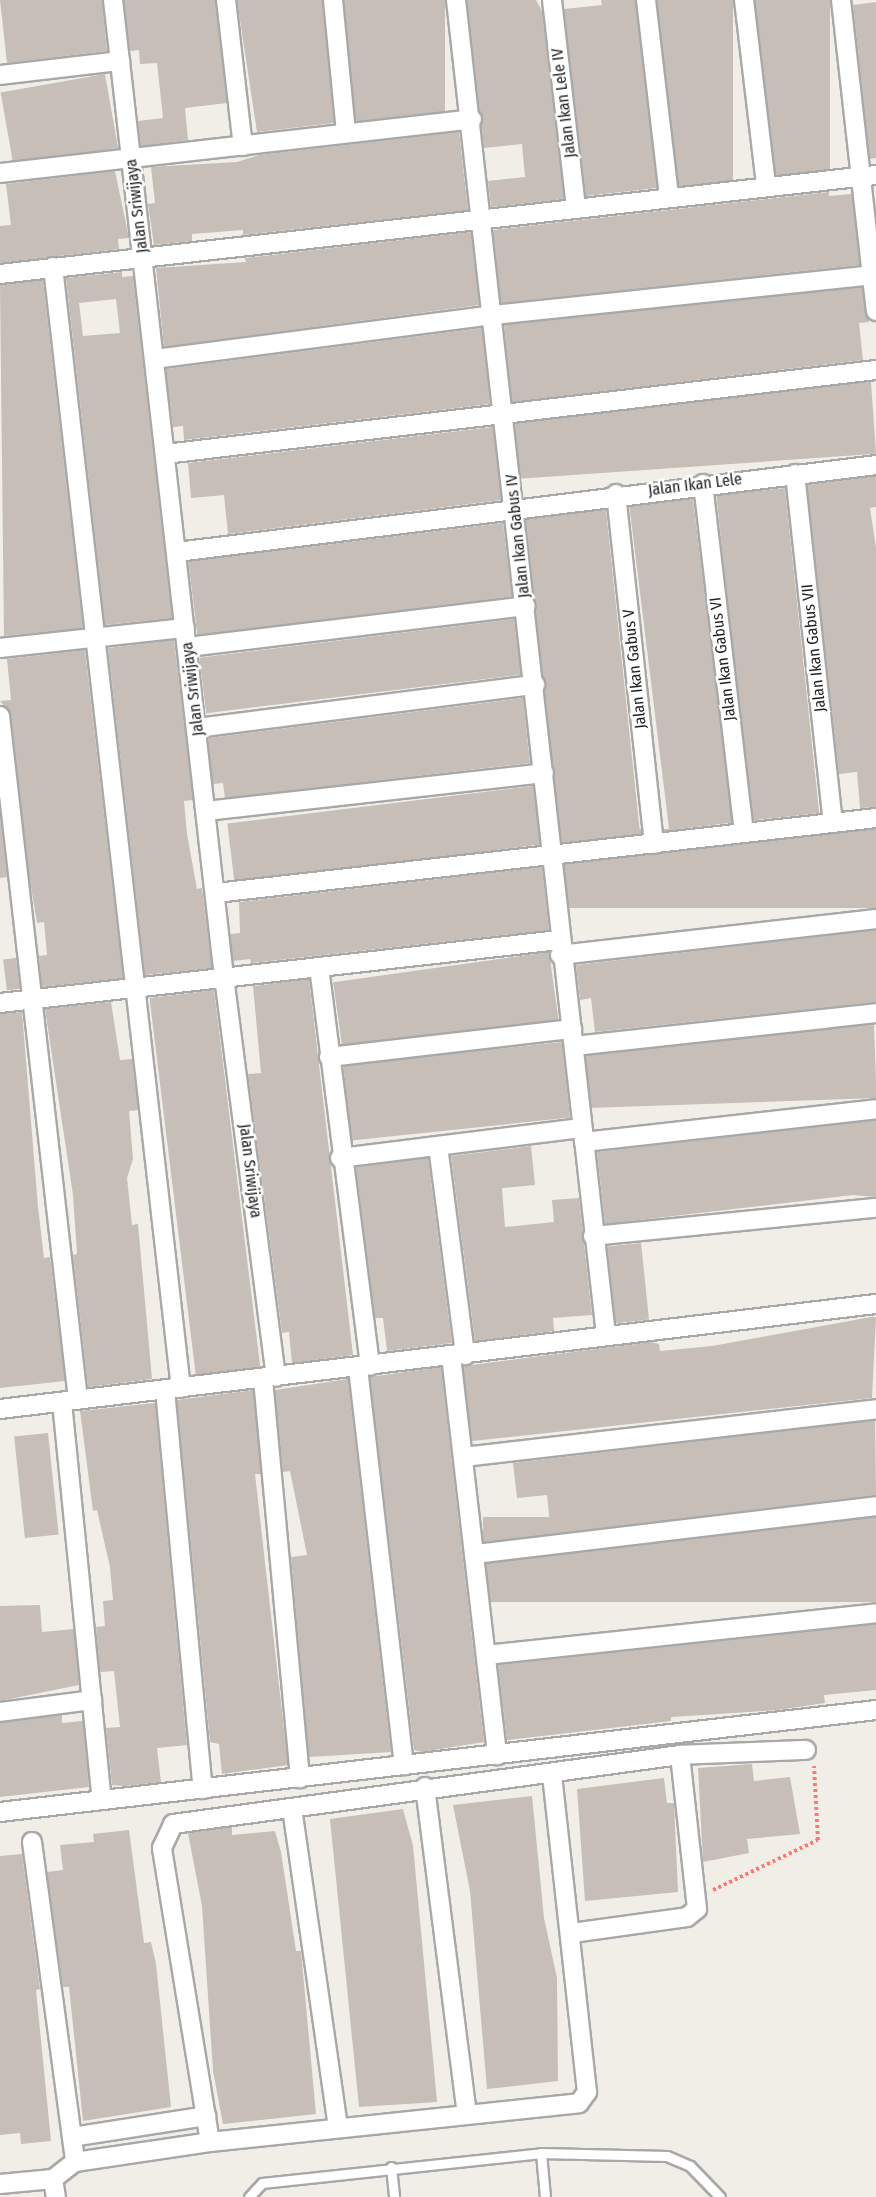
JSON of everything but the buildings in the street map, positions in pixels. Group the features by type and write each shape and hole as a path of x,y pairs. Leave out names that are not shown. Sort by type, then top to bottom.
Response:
{"street":[{"name":"Jalan Sriwijaya","path":"113,0 270,1378 300,1778"},
{"path":"226,0 243,146"},
{"path":"333,0 346,132"},
{"name":"Jalan Ikan Gabus IV","path":"456,0 472,119 553,854 560,948 573,1038 593,1236 606,1335"},
{"name":"Jalan Ikan Lele IV","path":"552,0 576,207"},
{"path":"646,0 669,197"},
{"path":"744,0 766,185"},
{"path":"841,0 868,176 872,275 876,311"},
{"path":"0,75 120,61"},
{"path":"0,173 472,119"},
{"path":"0,274 766,185 868,176"},
{"path":"53,267 133,987 173,1389 203,1789"},
{"path":"154,359 494,315 872,275"},
{"path":"165,454 504,411 876,370"},
{"name":"Jalan Ikan Lele","path":"177,552 616,494 876,465"},
{"name":"Jalan Ikan Gabus VII","path":"795,474 833,823"},
{"name":"Jalan Ikan Gabus VI","path":"703,484 744,833"},
{"name":"Jalan Ikan Gabus V","path":"616,494 654,844"},
{"path":"188,647 526,606"},
{"path":"0,648 185,627"},
{"path":"197,728 535,685"},
{"path":"0,716 32,1000 70,1401 92,1700 102,1800"},
{"path":"206,811 544,773"},
{"path":"216,893 876,818"},
{"path":"0,1003 319,967 876,919"},
{"path":"319,967 364,1367 404,1765"},
{"path":"329,1057 876,1013"},
{"path":"340,1158 438,1146 876,1109"},
{"path":"438,1146 458,1355 464,1457 497,1755"},
{"path":"593,1236 876,1208"},
{"path":"0,1409 876,1304"},
{"path":"464,1457 876,1409"},
{"path":"475,1554 876,1506"},
{"path":"486,1655 876,1612"},
{"path":"0,1712 92,1700"},
{"path":"0,1812 876,1710"},
{"path":"210,2142 162,1848 165,1833 189,1821 292,1808 425,1787 552,1774 680,1755 806,1750"},
{"path":"572,1933 687,1917 697,1909 680,1755"},
{"path":"0,2184 53,2179 75,2162 210,2142 585,2099 572,1933 552,1774"},
{"path":"425,1787 467,2113"},
{"path":"292,1808 338,2128"},
{"path":"32,1842 75,2162"},
{"path":"72,2137 206,2115"},
{"path":"53,2179 56,2197"}],"lane":[{"path":"541,2152 545,2197"},
{"path":"249,2197 262,2183 541,2152 666,2156 690,2166 720,2197"},
{"path":"390,2167 393,2197"}],"path":[{"path":"697,1897 818,1840 814,1763 806,1750"}]}
